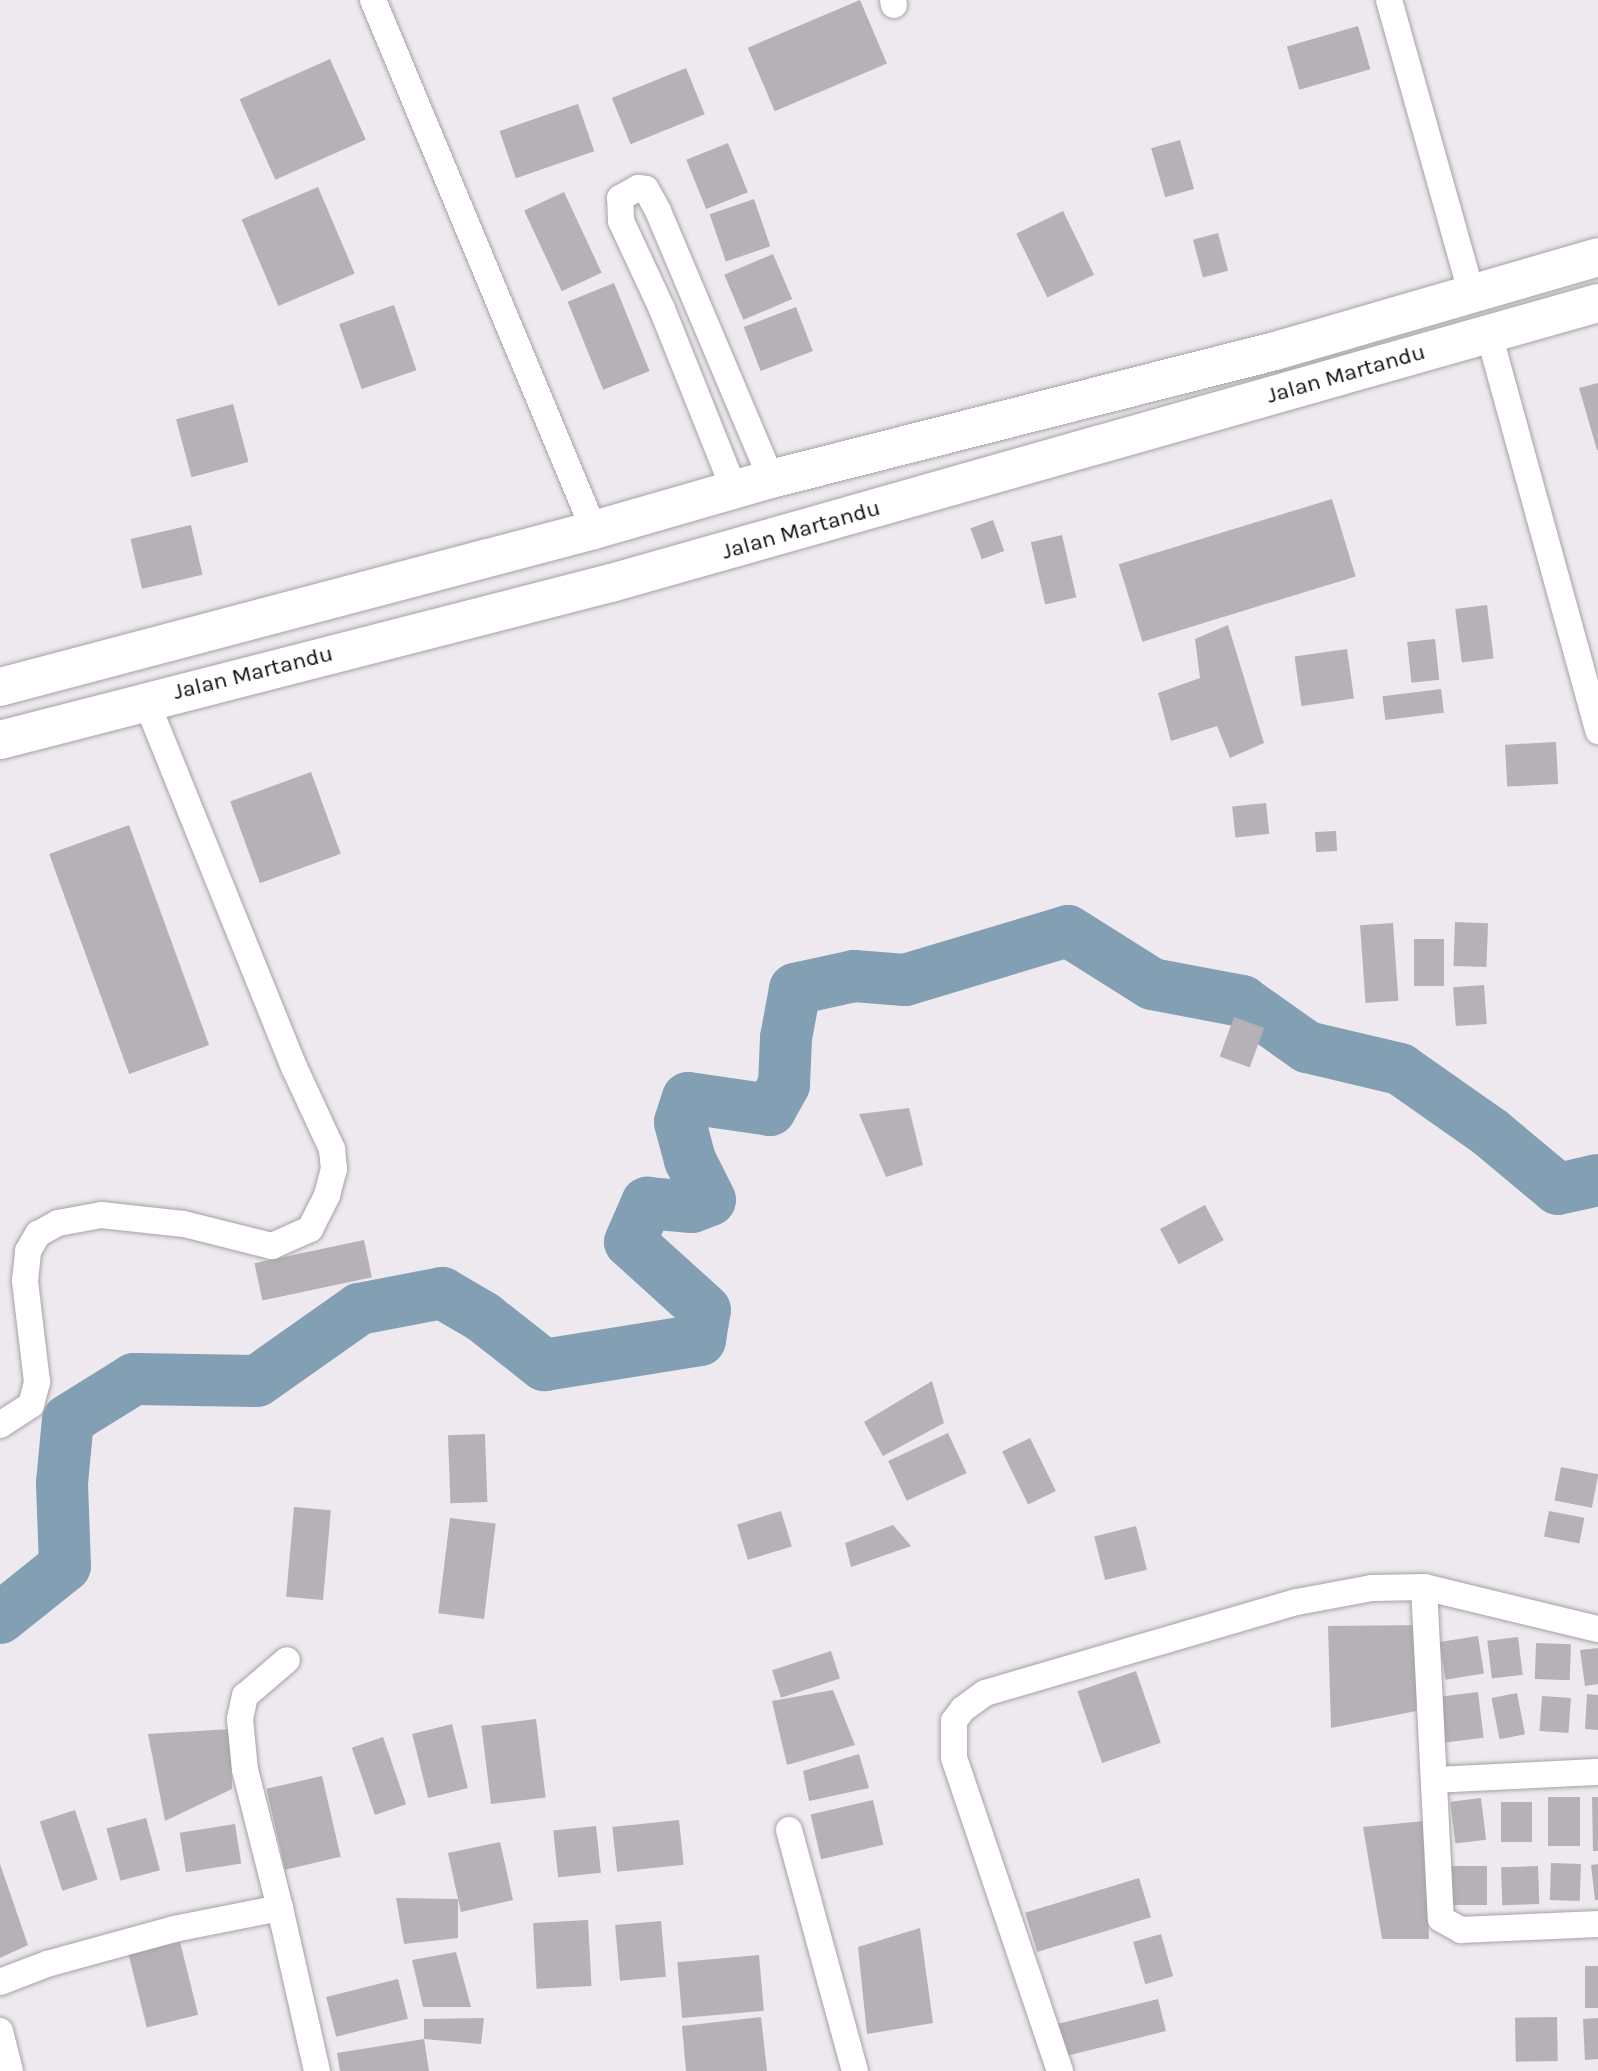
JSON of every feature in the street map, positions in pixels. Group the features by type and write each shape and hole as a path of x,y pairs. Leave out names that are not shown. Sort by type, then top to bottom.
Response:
{"highway":[{"name":"Jalan Martandu","path":"0,687 594,530 771,479 1275,351 1598,257"},
{"name":"Jalan Martandu","path":"0,740 146,700 611,583 1598,303"},
{"path":"1275,351 1286,391"}],"street":[{"path":"373,0 594,530"},
{"path":"1389,0 1472,295"},
{"path":"734,489 662,309 621,221 620,198 638,188 646,189 657,211 771,479"},
{"path":"1489,334 1598,730"},
{"path":"0,1425 32,1405 37,1382 25,1281 28,1251 38,1234 58,1223 101,1215 184,1224 272,1246 310,1229 327,1195 334,1169 332,1149 294,1068 146,700"},
{"path":"1424,1587 1441,1919 1461,1930 1598,1924"},
{"path":"1060,2071 954,1757 954,1721 963,1709 985,1693 1297,1602 1372,1588 1424,1587 1598,1629"},
{"path":"287,1660 244,1696 240,1719 245,1770 317,2071"},
{"path":"1434,1780 1598,1772"},
{"path":"789,1830 855,2071"},
{"path":"0,1982 47,1964 174,1929 279,1908"},
{"path":"0,2031 10,2071"}],"building":[{"path":"860,0 887,64 775,111 748,48"},
{"path":"1358,26 1370,69 1299,90 1287,46"},
{"path":"330,59 366,139 275,180 240,99"},
{"path":"686,68 705,114 631,144 612,98"},
{"path":"578,104 594,151 516,178 500,131"},
{"path":"1180,140 1194,189 1165,197 1151,148"},
{"path":"728,143 748,192 706,209 686,160"},
{"path":"318,187 355,274 278,306 242,219"},
{"path":"564,192 602,273 562,291 524,211"},
{"path":"754,199 770,246 726,262 710,214"},
{"path":"1063,211 1094,275 1047,298 1016,234"},
{"path":"1218,233 1228,271 1203,277 1193,240"},
{"path":"773,254 792,299 743,320 724,275"},
{"path":"614,283 650,371 603,390 568,302"},
{"path":"394,305 416,370 362,389 339,324"},
{"path":"796,307 813,351 761,371 744,327"},
{"path":"1598,383 1598,450 1597,450 1579,388"},
{"path":"233,404 249,462 192,477 176,419"},
{"path":"1332,499 1356,576 1142,642 1119,564"},
{"path":"993,520 1004,551 982,559 970,528"},
{"path":"191,525 202,575 142,589 131,539"},
{"path":"1062,535 1076,597 1045,605 1031,542"},
{"path":"1487,605 1494,659 1462,662 1455,609"},
{"path":"1228,625 1264,743 1230,758 1217,726 1171,741 1158,693 1200,678 1195,639"},
{"path":"1435,639 1439,680 1411,683 1407,642"},
{"path":"1347,649 1354,699 1301,706 1295,656"},
{"path":"1441,689 1444,713 1385,720 1382,696"},
{"path":"1556,742 1558,784 1507,787 1505,745"},
{"path":"311,772 341,854 260,883 230,801"},
{"path":"1266,803 1269,834 1235,837 1232,807"},
{"path":"129,825 209,1045 129,1074 49,854"},
{"path":"1336,831 1337,851 1316,852 1315,832"},
{"path":"1455,922 1488,923 1486,967 1453,966"},
{"path":"1393,923 1398,1001 1366,1003 1360,925"},
{"path":"1414,939 1444,939 1444,986 1414,986"},
{"path":"1484,985 1487,1024 1456,1026 1453,987"},
{"path":"1234,1017 1264,1028 1250,1067 1220,1056"},
{"path":"909,1108 923,1165 886,1177 859,1114"},
{"path":"1205,1205 1224,1240 1179,1264 1160,1229"},
{"path":"364,1240 372,1277 262,1300 254,1263"},
{"path":"932,1381 944,1423 883,1456 864,1422"},
{"path":"948,1433 967,1473 907,1501 888,1461"},
{"path":"485,1434 487,1502 450,1503 448,1435"},
{"path":"1030,1438 1056,1491 1028,1505 1002,1452"},
{"path":"1561,1467 1598,1474 1592,1508 1555,1500"},
{"path":"294,1507 331,1510 323,1600 286,1597"},
{"path":"781,1511 792,1546 748,1560 737,1524"},
{"path":"1549,1511 1584,1518 1579,1543 1544,1537"},
{"path":"450,1518 496,1524 484,1619 438,1613"},
{"path":"893,1525 911,1546 851,1567 845,1543"},
{"path":"1136,1526 1147,1570 1105,1580 1094,1536"},
{"path":"1425,1625 1416,1711 1331,1728 1328,1626"},
{"path":"1478,1636 1484,1674 1445,1680 1439,1642"},
{"path":"1518,1637 1523,1675 1492,1678 1487,1641"},
{"path":"1536,1643 1571,1644 1570,1680 1535,1679"},
{"path":"1598,1648 1598,1684 1585,1686 1580,1650"},
{"path":"831,1651 840,1679 781,1698 772,1670"},
{"path":"1136,1671 1161,1743 1102,1763 1077,1691"},
{"path":"833,1690 855,1745 787,1765 772,1701"},
{"path":"1478,1692 1484,1738 1439,1743 1433,1697"},
{"path":"1517,1693 1525,1734 1499,1739 1491,1698"},
{"path":"1587,1694 1598,1695 1598,1730 1585,1729"},
{"path":"1542,1696 1571,1698 1568,1733 1540,1731"},
{"path":"536,1719 546,1797 491,1804 481,1726"},
{"path":"452,1724 468,1788 428,1798 412,1734"},
{"path":"231,1729 232,1789 165,1821 148,1734"},
{"path":"383,1737 406,1804 375,1815 352,1748"},
{"path":"859,1754 869,1788 809,1801 803,1771"},
{"path":"322,1776 341,1857 285,1870 266,1789"},
{"path":"1548,1797 1580,1797 1580,1846 1548,1846"},
{"path":"1592,1797 1598,1797 1598,1851 1593,1851"},
{"path":"1481,1798 1486,1840 1455,1843 1450,1802"},
{"path":"873,1800 883,1845 821,1859 811,1814"},
{"path":"1501,1802 1532,1802 1532,1842 1501,1842"},
{"path":"75,1810 98,1879 62,1891 40,1821"},
{"path":"146,1818 160,1870 120,1881 106,1829"},
{"path":"679,1820 684,1865 617,1872 612,1827"},
{"path":"1424,1821 1429,1939 1382,1939 1363,1827"},
{"path":"235,1824 241,1864 186,1872 180,1833"},
{"path":"596,1826 601,1873 558,1877 553,1830"},
{"path":"500,1842 513,1900 461,1912 448,1853"},
{"path":"1551,1863 1581,1864 1580,1901 1550,1900"},
{"path":"0,1864 28,1945 0,1958"},
{"path":"1598,1864 1598,1900 1595,1900 1591,1865"},
{"path":"1448,1866 1487,1866 1487,1905 1448,1905"},
{"path":"1538,1866 1539,1904 1502,1905 1501,1867"},
{"path":"1139,1878 1151,1917 1037,1952 1025,1913"},
{"path":"396,1898 458,1899 458,1938 404,1944"},
{"path":"588,1920 591,1986 537,1989 533,1923"},
{"path":"661,1921 666,1977 620,1981 615,1925"},
{"path":"920,1928 933,2023 867,2034 858,1947"},
{"path":"1161,1934 1173,1976 1145,1984 1133,1942"},
{"path":"180,1942 198,2015 147,2028 129,1955"},
{"path":"456,1952 471,2007 423,2007 412,1960"},
{"path":"759,1955 764,2011 682,2018 677,1962"},
{"path":"1585,1966 1598,1966 1598,2008 1585,2008"},
{"path":"398,1979 408,2019 336,2037 326,1997"},
{"path":"1158,1999 1166,2031 1060,2057 1052,2025"},
{"path":"761,2017 767,2071 686,2071 682,2026"},
{"path":"1557,2017 1558,2061 1516,2062 1515,2018"},
{"path":"484,2018 481,2044 424,2039 424,2019"},
{"path":"1598,2018 1598,2059 1585,2060 1583,2019"},
{"path":"424,2039 429,2071 340,2071 337,2053"}],"waterway":[{"path":"0,1618 65,1566 62,1483 68,1420 134,1379 257,1381 359,1309 442,1293 483,1317 544,1365 700,1340 705,1310 630,1242 647,1203 692,1207 710,1200 690,1160 680,1122 688,1098 770,1110 784,1085 786,1038 795,989 854,976 905,980 1068,931 1152,984 1242,1001 1307,1047 1400,1069 1491,1133 1558,1189 1598,1180"}]}
